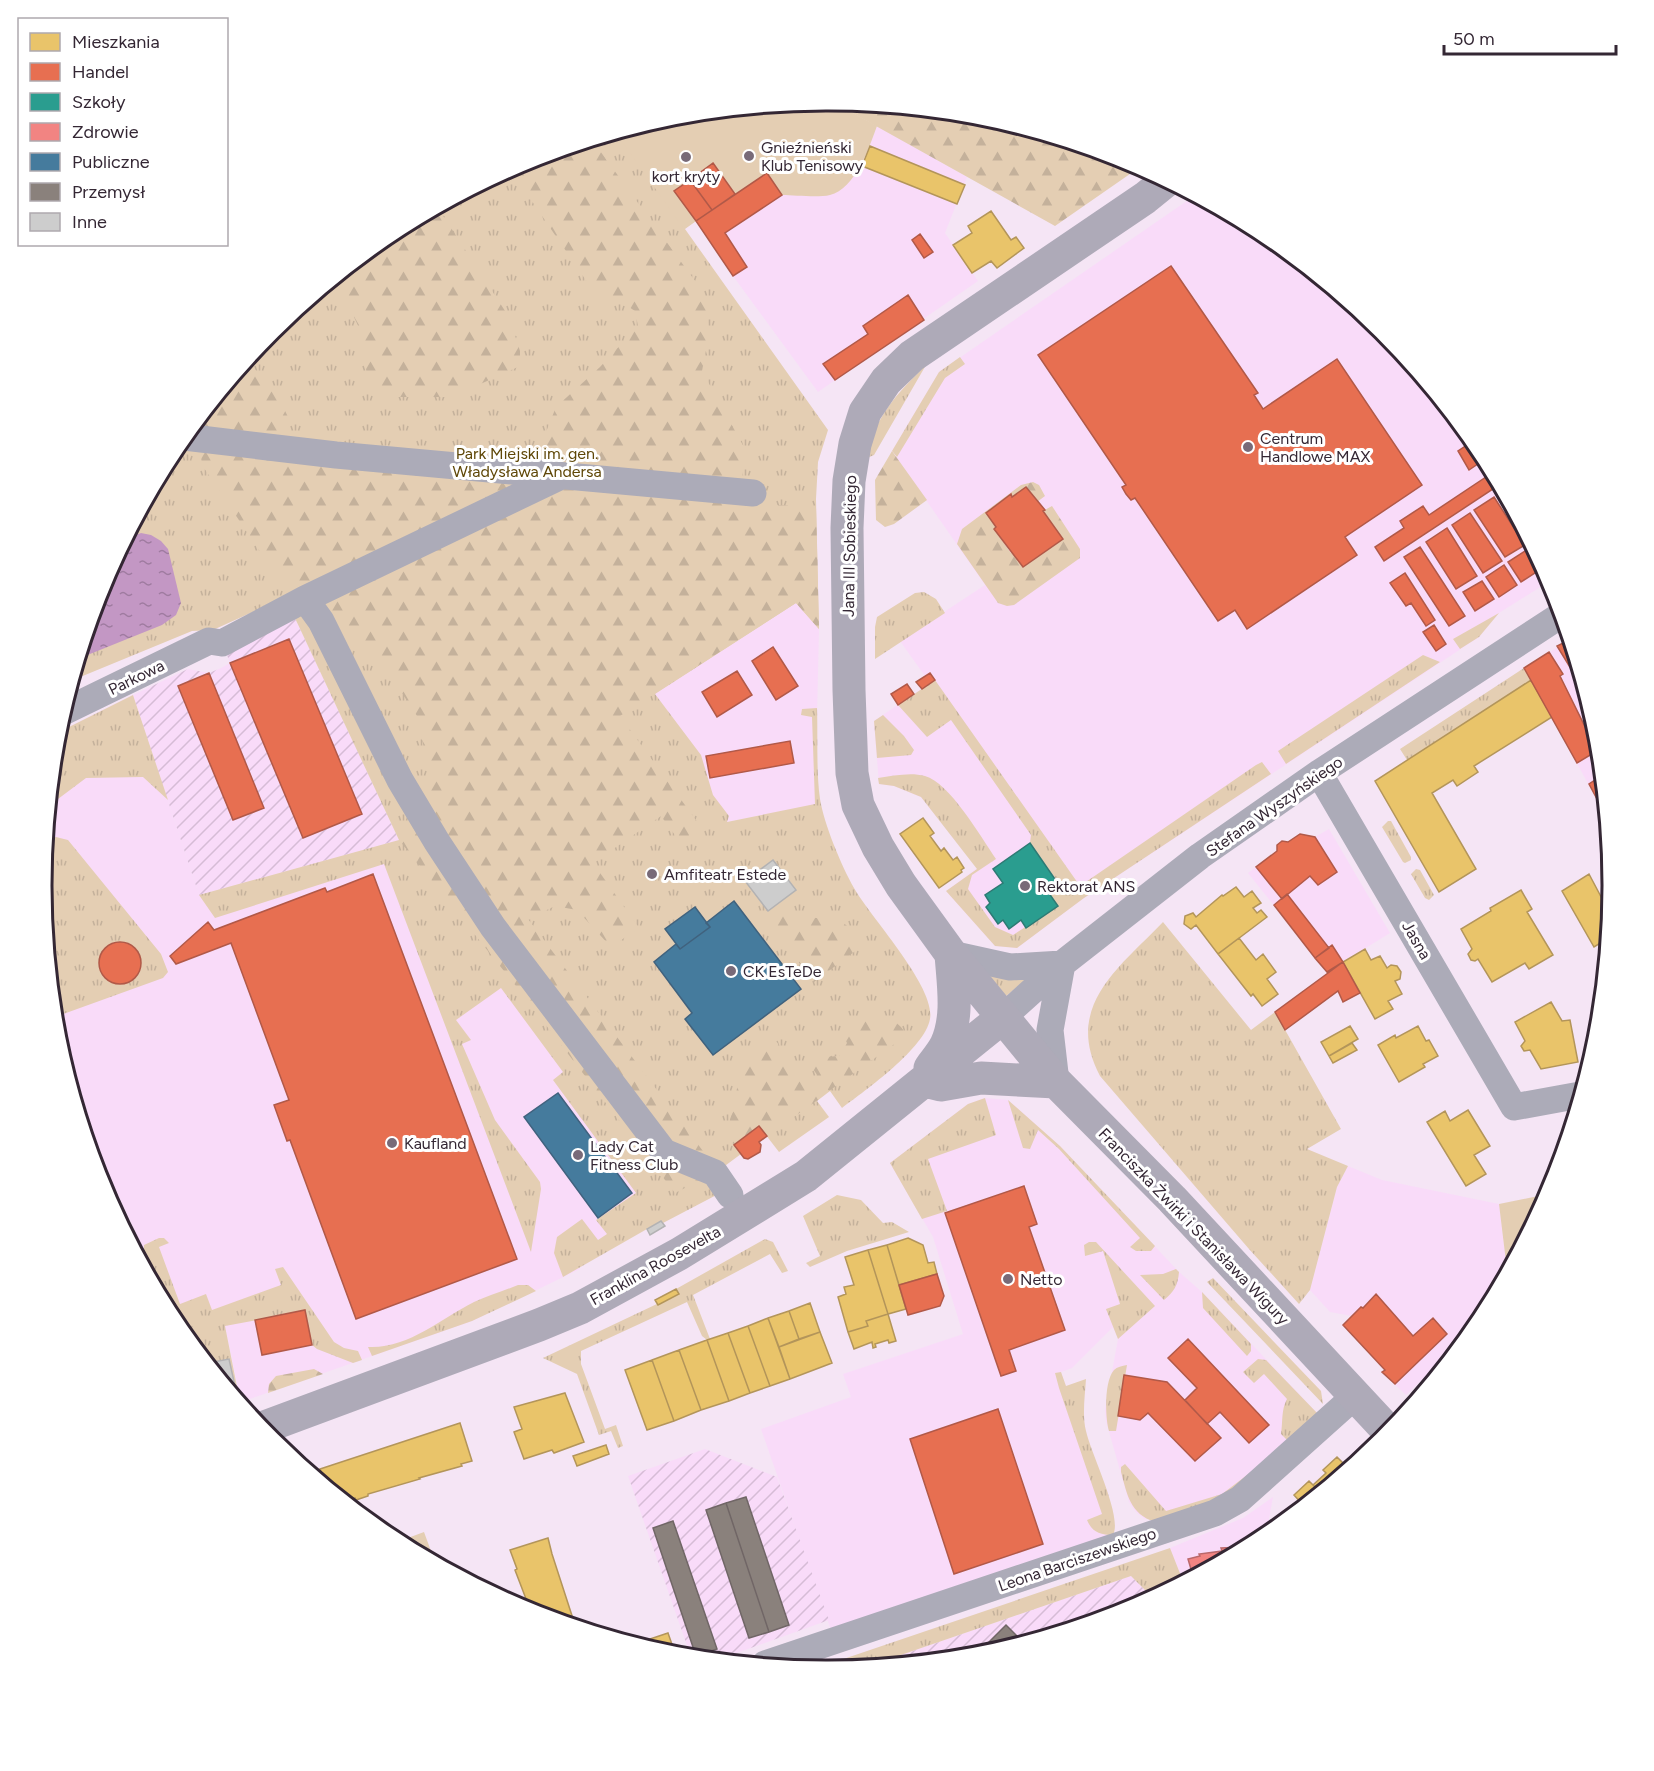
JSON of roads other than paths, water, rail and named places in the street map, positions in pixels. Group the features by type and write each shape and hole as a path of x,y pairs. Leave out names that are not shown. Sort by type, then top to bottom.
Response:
{"street":[{"name":"Jana III Sobieskiego","path":"1002,1018 951,954 901,885 878,847 858,805 852,773 847,528 849,481 855,444 865,412 886,381 912,356 1159,186"},
{"path":"195,438 560,477 753,493"},
{"name":"Parkowa","path":"74,707 209,642 222,643 305,599 560,477"},
{"path":"305,599 321,621 400,780 437,842 493,927 664,1152 715,1173 730,1195"},
{"name":"Stefana Wyszyńskiego","path":"1002,1018 1062,964 1200,856 1319,773 1554,620"},
{"name":"Jasna","path":"1319,773 1514,1107 1572,1097"},
{"path":"951,954 1010,967 1062,964 1050,1030 1056,1082 981,1078 941,1085 924,1081 928,1071 946,1045 952,1026 954,1009 951,954"},
{"name":"Franklina Roosevelta","path":"271,1425 453,1359 580,1308 679,1254 806,1176 1002,1018"},
{"name":"Franciszka Żwirki i Stanisława Wigury","path":"1002,1018 1056,1082 1172,1199 1382,1425"},
{"name":"Leona Barciszewskiego","path":"782,1658 1215,1513 1240,1498 1355,1396"}],"water":[{"path":"141,533 151,535 168,549 181,603 176,615 162,625 89,655 111,589 136,535"}],"place":[{"name":"Gnieźnieński Klub Tenisowy","path":"749,156"},
{"name":"kort kryty","path":"686,157"},
{"name":"Centrum Handlowe MAX","path":"1248,447"},
{"name":"Amfiteatr Estede","path":"652,874"},
{"name":"Rektorat ANS","path":"1025,886"},
{"name":"CK EsTeDe","path":"731,971"},
{"name":"Kaufland","path":"392,1143"},
{"name":"Lady Cat Fitness Club","path":"578,1155"},
{"name":"Netto","path":"1008,1279"}],"park label":[{"name":"Park Miejski im. gen. Władysława Andersa","path":"527,462"}]}
